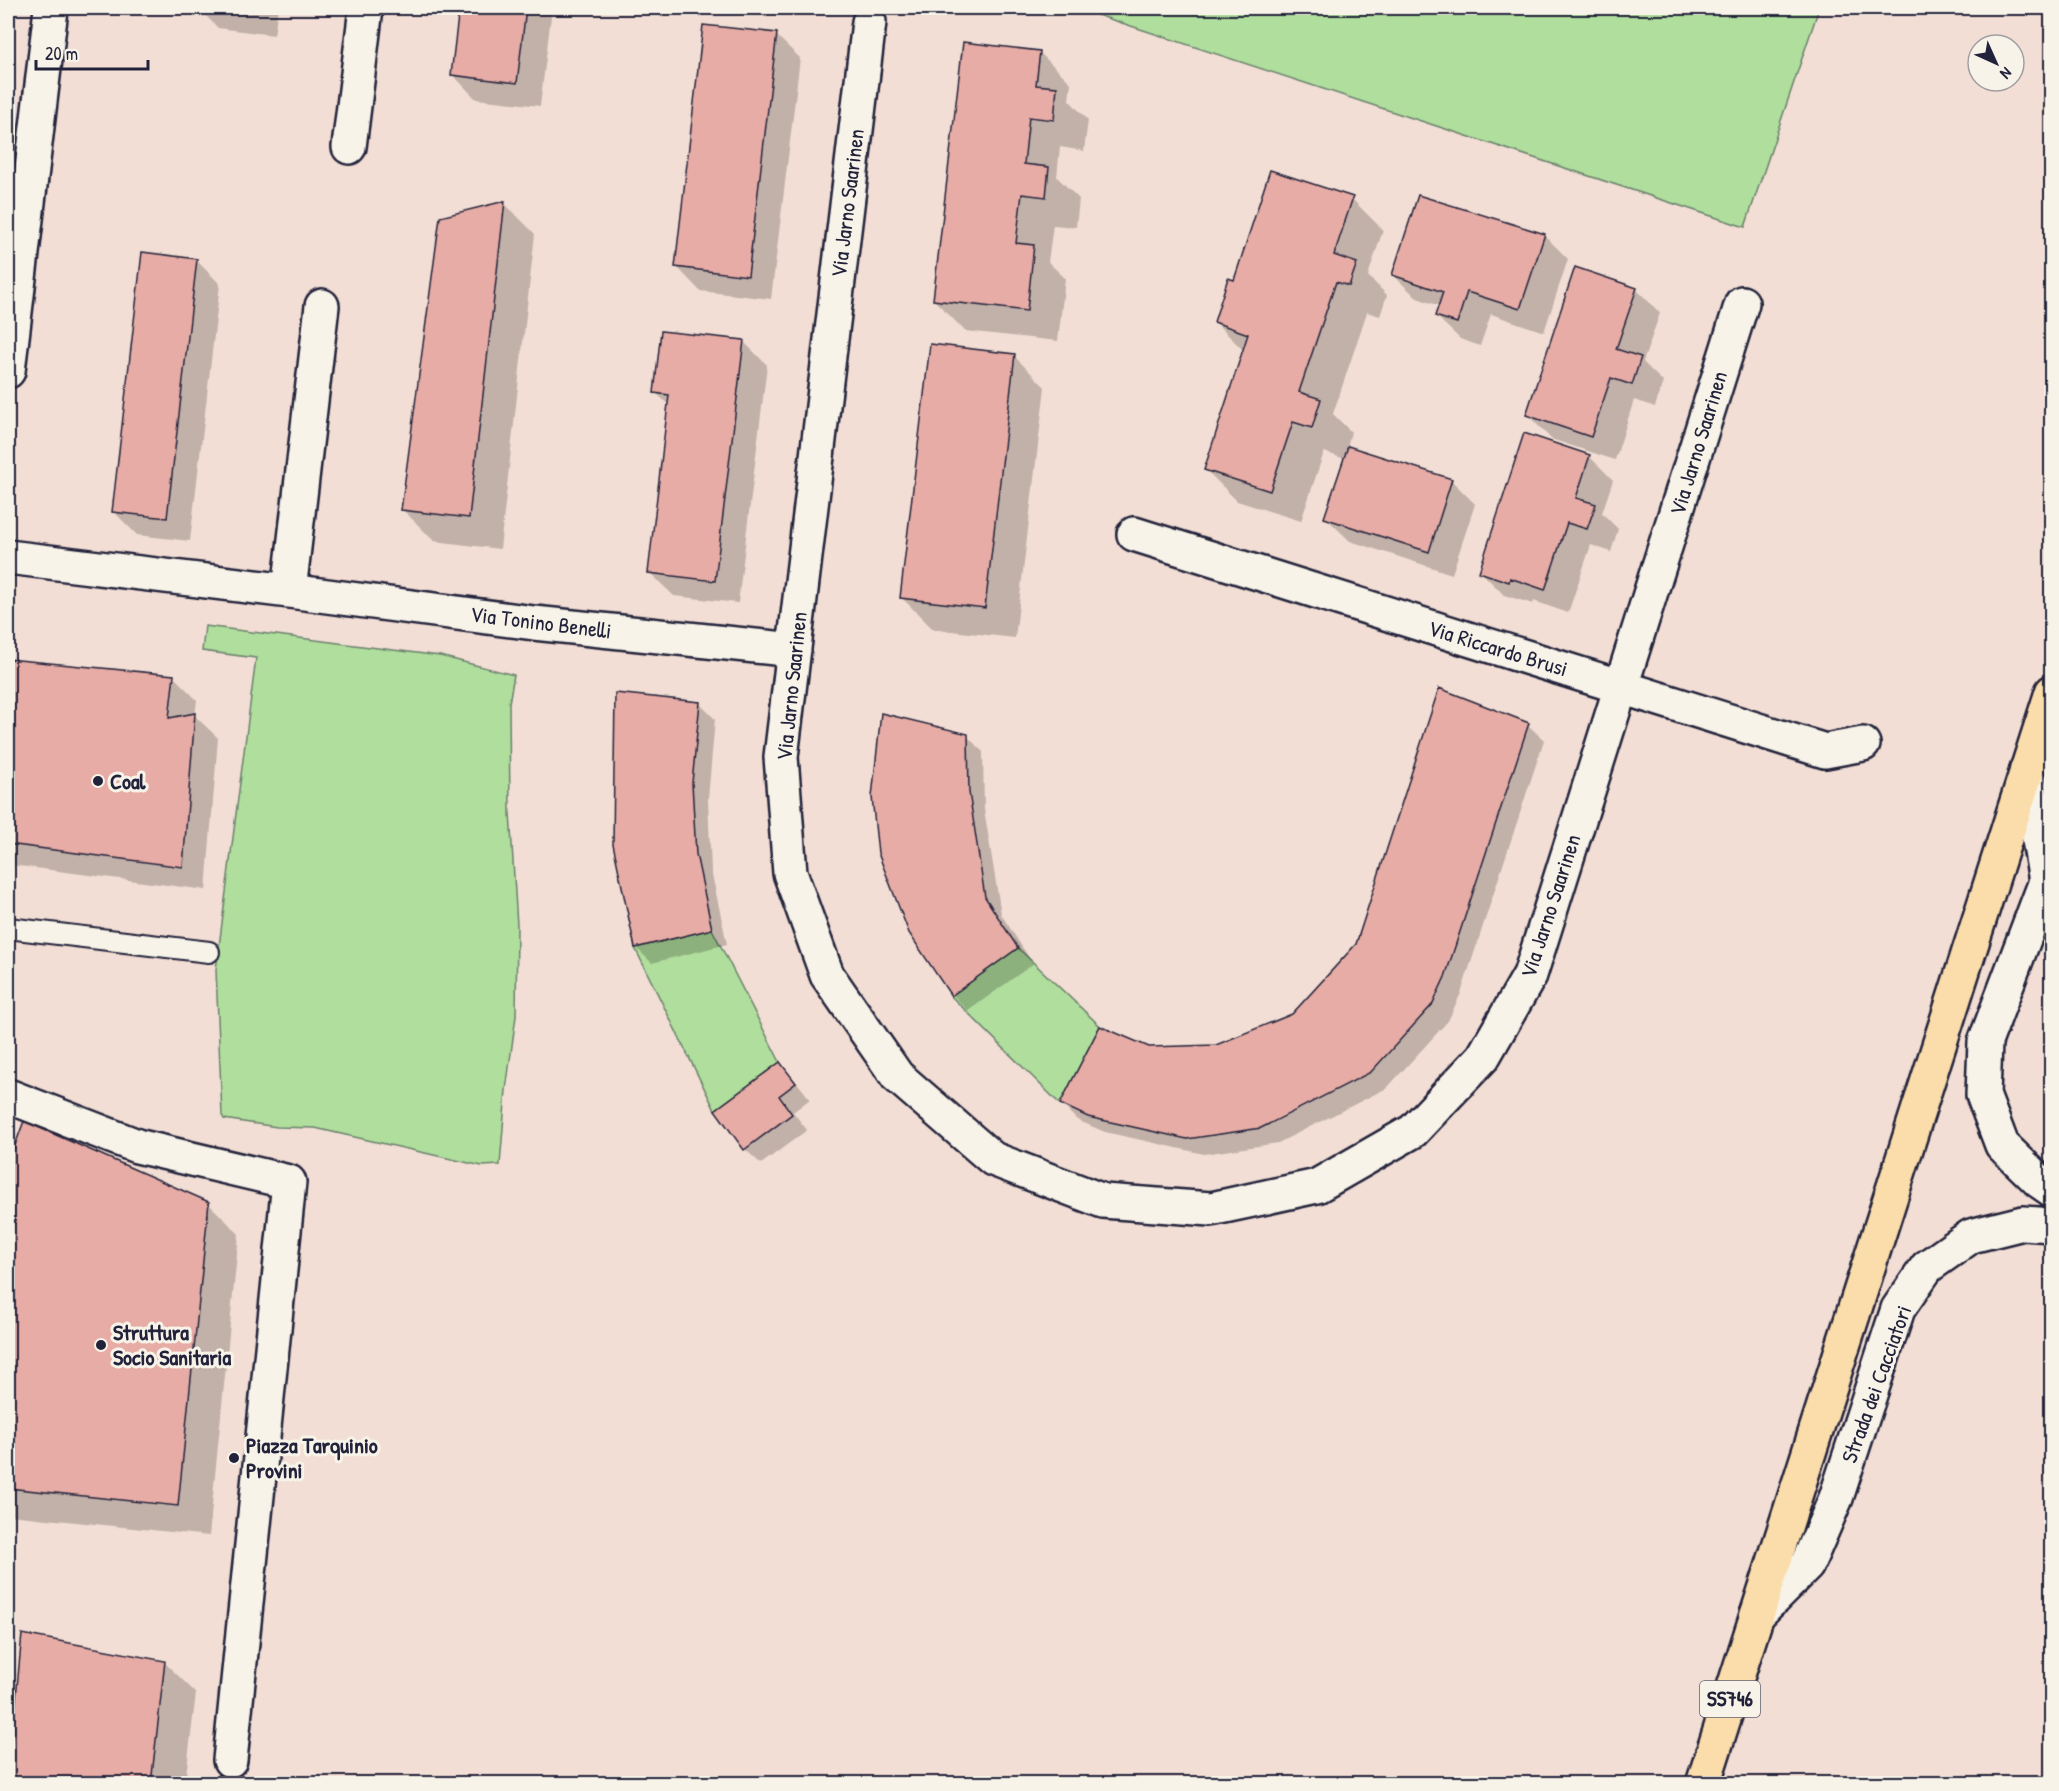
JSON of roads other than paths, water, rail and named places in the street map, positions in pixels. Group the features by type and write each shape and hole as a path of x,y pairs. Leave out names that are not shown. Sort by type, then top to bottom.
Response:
{"main road":[{"path":"1757,1615 2052,692"},
{"name":"SS746","path":"1703,1784 1757,1615"}],"street":[{"path":"349,147 366,8"},
{"path":"8,371 51,9"},
{"name":"Via Jarno Saarinen","path":"869,22 781,757 790,873 827,975 897,1076 993,1159 1103,1201 1210,1209 1317,1186 1413,1131 1484,1057 1530,975 1742,303"},
{"path":"289,591 322,306"},
{"name":"Via Riccardo Brusi","path":"1134,534 1825,751 1863,744"},
{"name":"Via Tonino Benelli","path":"8,557 534,623 794,650"},
{"path":"2027,769 2046,881 1984,1042 1983,1095 2002,1145 2039,1181 2052,1190"},
{"path":"8,1096 137,1146 289,1182 230,1760"},
{"name":"Strada dei Cacciatori","path":"1757,1615 1807,1565 1836,1498 1898,1310 1927,1267 1971,1236 2023,1223 2052,1225"}],"lane":[{"path":"8,928 209,952"}],"place":[{"name":"Coal","path":"98,781"},
{"name":"Struttura Socio Sanitaria","path":"101,1345"},
{"name":"Piazza Tarquinio Provini","path":"234,1458"}]}
